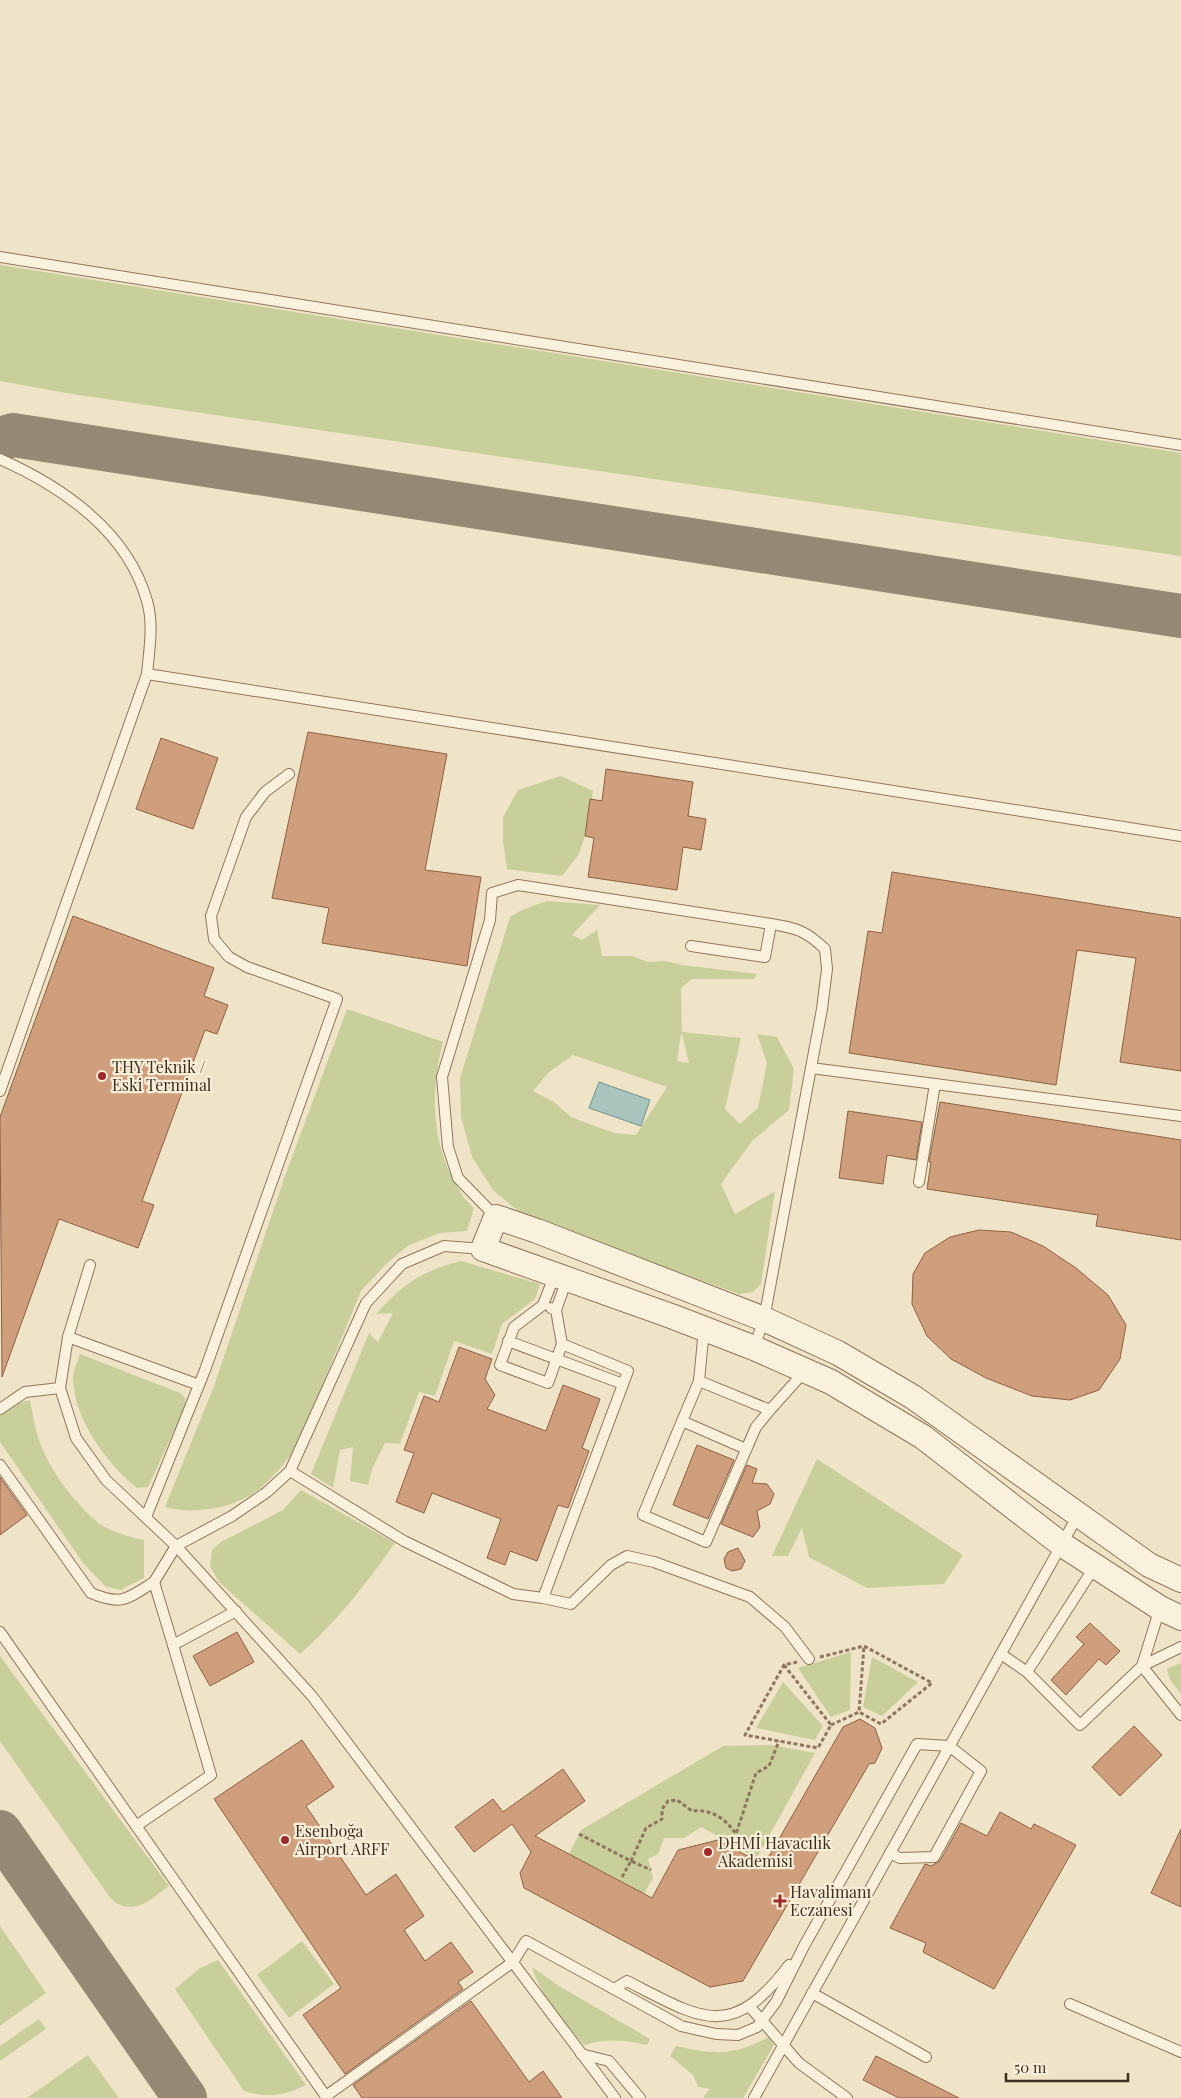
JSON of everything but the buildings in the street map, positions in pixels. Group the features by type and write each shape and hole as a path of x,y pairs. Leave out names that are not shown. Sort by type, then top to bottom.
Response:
{"street":[{"path":"1171,1613 1061,1544 923,1437 831,1382 704,1328 483,1249 496,1218 537,1231 764,1319 838,1353 913,1397 1149,1565 1181,1580"}],"lane":[{"path":"0,257 1181,445"},
{"path":"0,460 66,495 116,538 138,576 148,603 150,639 147,674 0,1091"},
{"path":"147,674 1181,836"},
{"path":"146,1517 199,1385 337,999 247,966 229,957 214,939 211,916 246,817 264,792 289,774"},
{"path":"496,1218 458,1178 448,1147 442,1077 490,920 492,893 518,885 798,928 812,936 825,949 826,977 764,1319 754,1348"},
{"path":"691,946 765,957 772,924"},
{"path":"811,1068 1181,1116"},
{"path":"919,1182 935,1084"},
{"path":"0,1465 91,1593 110,1601 129,1598 154,1582 176,1546 232,1516 267,1492 290,1471 366,1303 402,1264 444,1246 483,1249"},
{"path":"90,1265 68,1337 60,1388 76,1438 106,1480 176,1546 312,1696 614,2098"},
{"path":"561,1276 556,1310 562,1344 548,1383 500,1365 514,1327 543,1305 561,1276"},
{"path":"543,1305 556,1310"},
{"path":"704,1328 699,1381 643,1515 706,1542 756,1428 806,1370"},
{"path":"68,1337 199,1385"},
{"path":"508,1341 623,1384"},
{"path":"543,1598 628,1370 562,1344"},
{"path":"699,1381 770,1410"},
{"path":"0,1409 25,1392 60,1388"},
{"path":"682,1422 746,1449"},
{"path":"290,1471 404,1541 513,1594 571,1604 611,1565 627,1556 654,1562 750,1597 785,1626 809,1660"},
{"path":"754,2098 1078,1515"},
{"path":"1027,1672 1095,1566"},
{"path":"136,1826 211,1776 154,1582"},
{"path":"173,1645 236,1611"},
{"path":"1142,1666 1171,1613"},
{"path":"0,1632 327,2097 513,1962 526,1941 681,2026 716,2034 738,2035 757,2027 776,2002 804,1946 917,1744 949,1746 981,1771 934,1857 900,1858 890,1853"},
{"path":"1001,1654 1027,1672 1080,1724 1142,1666 1181,1647"},
{"path":"1142,1666 1181,1715"},
{"path":"614,1989 627,1981 679,2008 709,2016 726,2018 750,2007 771,1990 804,1946"},
{"path":"812,1993 926,2057"},
{"path":"1070,2004 1181,2052"},
{"path":"750,2007 799,2063 847,2098"},
{"path":"581,2054 609,2061 640,2098"}],"path":[{"path":"859,1712 864,1646"},
{"path":"864,1646 932,1683 882,1724 859,1712 831,1724 818,1748 745,1736 784,1665 864,1646"},
{"path":"784,1665 831,1724"},
{"path":"622,1877 638,1848 640,1836 646,1828 662,1820 662,1809 668,1801 677,1800 692,1811 704,1810 717,1815 729,1824 736,1834 756,1773 768,1766 779,1741"},
{"path":"579,1834 651,1870"}],"green space":[{"path":"0,265 1181,453 1181,556 72,394 0,381"},
{"path":"561,776 593,791 585,836 579,854 562,876 507,869 503,841 503,817 518,790"},
{"path":"547,901 600,905 572,935 582,940 597,930 602,956 632,956 648,962 665,961 682,965 757,974 754,979 692,979 681,988 682,1032 741,1038 725,1109 740,1124 758,1108 767,1063 757,1034 777,1037 794,1069 789,1110 752,1141 721,1184 735,1214 775,1191 761,1284 753,1292 739,1294 557,1228 517,1210 493,1190 472,1157 461,1117 460,1078 510,917 524,909","holes":["682,1034 689,1063 677,1061","573,1055 667,1087 636,1135 614,1133 571,1117 554,1102 533,1091 549,1072"]},
{"path":"347,1009 443,1042 436,1078 435,1114 437,1132 447,1167 463,1197 474,1208 467,1231 440,1233 409,1245 386,1264 361,1291 296,1449 264,1485 249,1496 226,1506 201,1510 165,1507 214,1386 285,1176"},
{"path":"461,1261 540,1284 535,1299 502,1324 492,1354 454,1341 435,1396 419,1392 400,1444 385,1443 373,1467 368,1485 350,1481 353,1447 340,1450 333,1488 311,1474 369,1333 378,1342 393,1313 376,1314 395,1294 414,1280 435,1269"},
{"path":"80,1354 180,1393 185,1398 185,1407 148,1487 137,1488 126,1478 104,1454 86,1426 75,1395 73,1380 74,1370"},
{"path":"30,1400 41,1446 46,1458 68,1492 100,1524 118,1533 144,1540 144,1578 120,1590 105,1586 83,1563 0,1442 0,1416 15,1404"},
{"path":"817,1459 963,1555 944,1584 867,1588 809,1557 802,1528 788,1556 772,1556"},
{"path":"301,1490 395,1543 351,1602 300,1654 219,1582 210,1566 212,1550 221,1542 283,1510"},
{"path":"851,1652 850,1710 831,1717 798,1668"},
{"path":"0,1656 169,1886 152,1899 132,1907 125,1907 112,1900 0,1741"},
{"path":"872,1657 918,1682 882,1716 863,1707"},
{"path":"1181,1663 1181,1694 1170,1680 1167,1669"},
{"path":"783,1682 823,1726 815,1740 756,1728"},
{"path":"771,1745 815,1753 757,1858 701,1827 684,1838 664,1838 658,1854 648,1859 653,1878 644,1894 569,1854 581,1830 723,1746"},
{"path":"0,1926 46,1993 0,2026"},
{"path":"302,1941 334,1984 289,2018 257,1975"},
{"path":"218,1960 306,2085 290,2092 275,2095 260,2095 244,2091 175,1989 200,1968"},
{"path":"532,1967 559,1986 650,2039 647,2045 616,2040 584,2045 547,1999"},
{"path":"39,2019 46,2029 0,2061 0,2046"},
{"path":"769,2037 774,2045 743,2098 704,2098 710,2089 698,2087 693,2075 670,2056 676,2046 702,2051 724,2052 744,2048"},
{"path":"88,2055 119,2098 27,2098"}],"water":[{"path":"599,1082 650,1100 641,1126 589,1108"}],"taxiway":[{"path":"0,439 13,435 1181,616"},
{"path":"0,1832 185,2098"}],"place":[{"name":"THY Teknik / Eski Terminal","path":"102,1076"},
{"name":"Esenboğa Airport ARFF","path":"285,1840"},
{"name":"DHMİ Havacılık Akademisi","path":"708,1852"},
{"name":"Havalimanı Eczanesi","path":"780,1901"}]}
